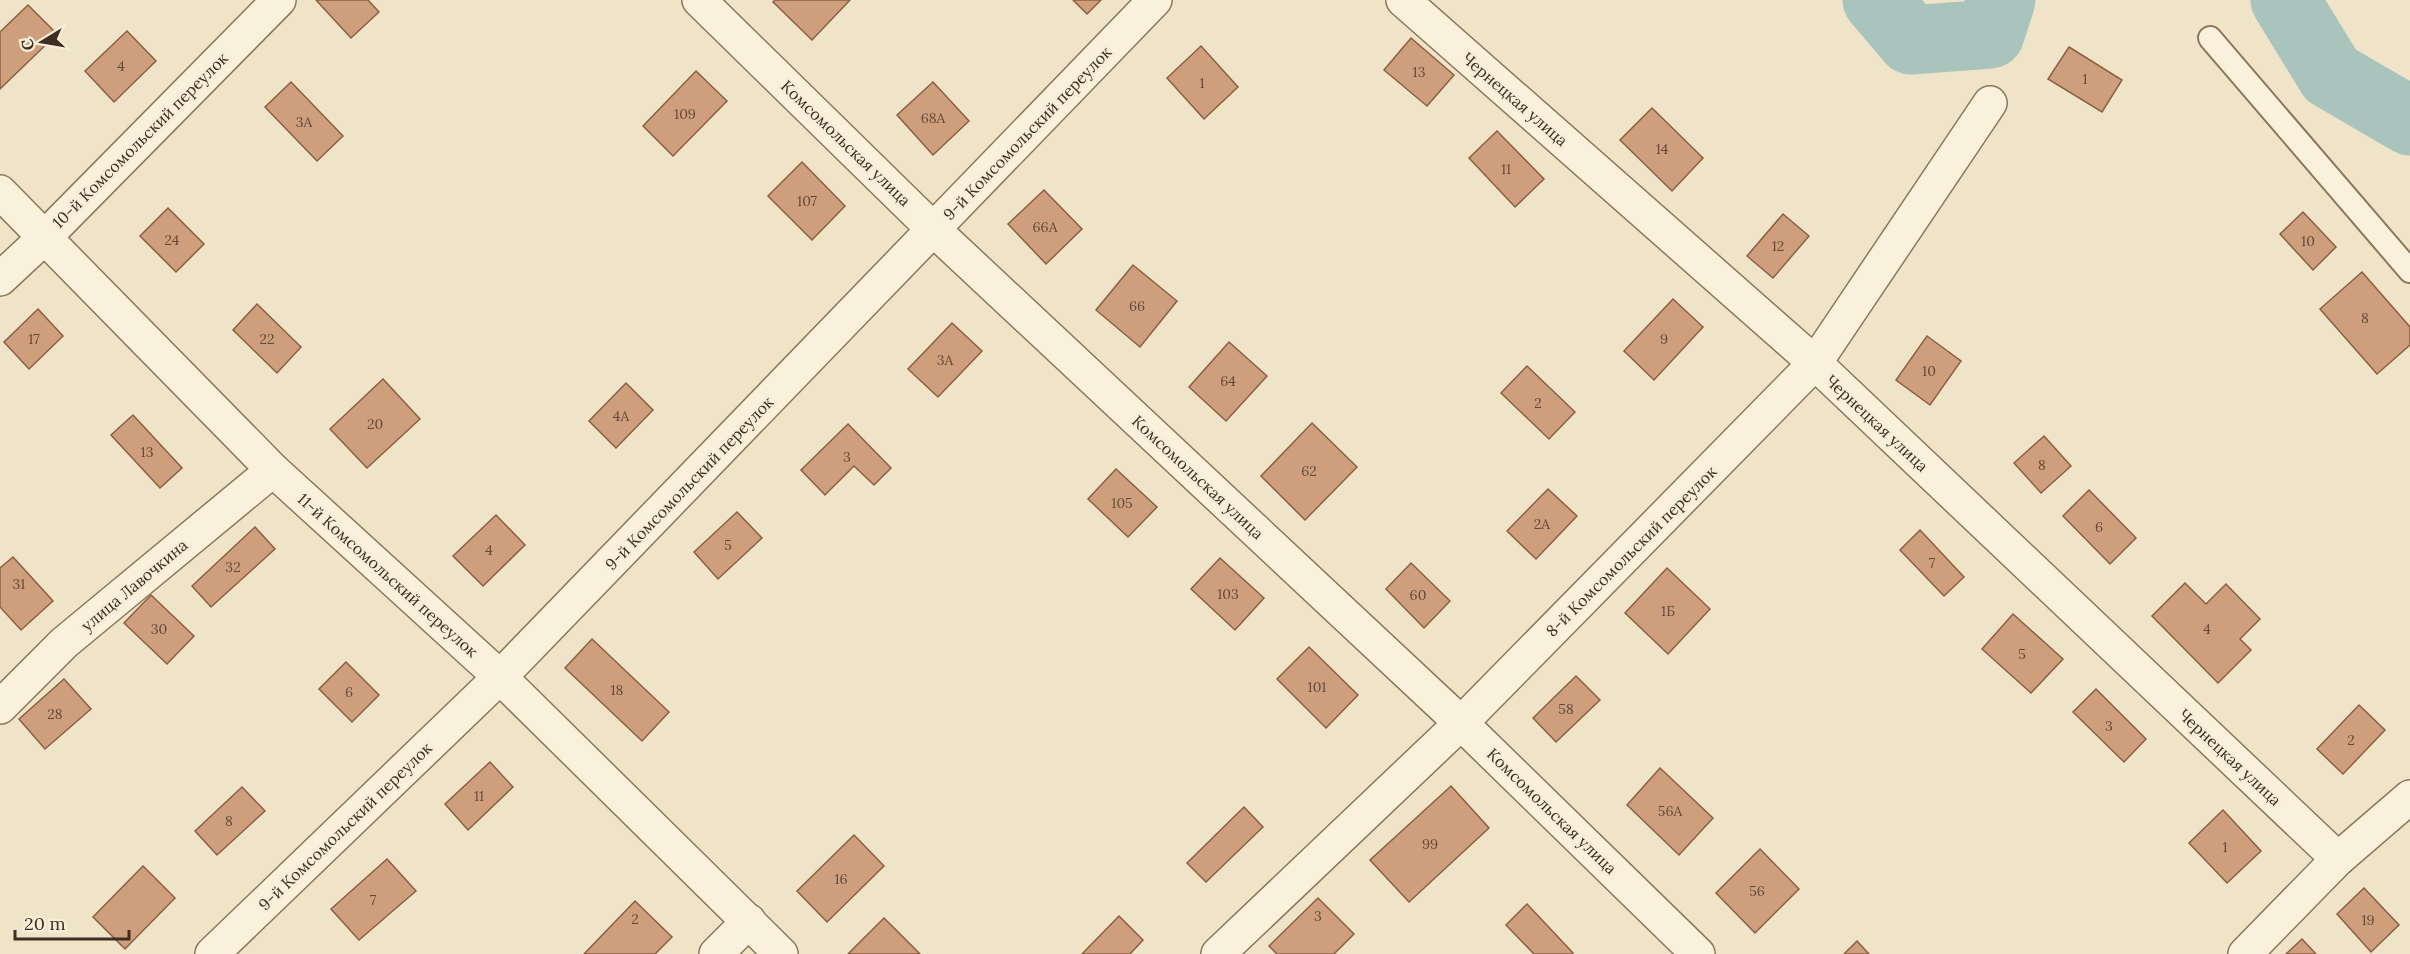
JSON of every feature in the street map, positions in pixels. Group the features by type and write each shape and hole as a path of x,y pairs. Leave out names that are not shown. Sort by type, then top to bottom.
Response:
{"street":[{"name":"10-й Комсомольский переулок","path":"0,279 44,238 279,0"},
{"name":"Комсомольская улица","path":"699,0 934,230 1461,723 1698,954"},
{"name":"9-й Комсомольский переулок","path":"212,954 500,677 1155,0"},
{"name":"Чернецкая улица","path":"1403,0 1815,363 2338,860"},
{"name":"8-й Комсомольский переулок","path":"1218,954 1461,723 1815,363 1990,103"},
{"name":"11-й Комсомольский переулок","path":"0,192 273,470 500,677 781,954"},
{"name":"улица Лавочкина","path":"0,707 64,643 273,470"},
{"path":"2245,954 2338,860 2410,797"},
{"path":"716,954 749,921"}],"lane":[{"path":"2210,38 2410,271"}],"building":[{"path":"316,0 368,0 379,12 351,38"},
{"path":"775,0 850,0 812,40 773,2"},
{"path":"1073,0 1101,0 1087,14"},
{"path":"28,5 57,34 0,89 0,32"},
{"path":"127,31 156,61 114,102 85,71"},
{"path":"1411,38 1454,75 1427,106 1384,70"},
{"path":"1201,46 1238,87 1204,119 1167,78"},
{"path":"2069,47 2122,80 2102,112 2048,79"},
{"path":"696,71 727,101 673,156 643,126"},
{"path":"291,82 343,136 317,161 265,107"},
{"path":"933,82 969,121 933,155 897,115"},
{"path":"1652,108 1703,158 1672,191 1620,140"},
{"path":"1497,131 1544,179 1515,207 1469,158"},
{"path":"802,162 845,206 812,240 768,196"},
{"path":"1044,190 1082,229 1046,264 1008,224"},
{"path":"168,208 204,244 176,272 140,236"},
{"path":"2303,212 2336,247 2313,270 2280,234"},
{"path":"1783,214 1809,236 1773,278 1747,256"},
{"path":"1133,265 1177,301 1140,347 1096,310"},
{"path":"2362,272 2410,327 2410,345 2377,374 2320,309"},
{"path":"1673,299 1703,327 1654,380 1624,351"},
{"path":"257,304 301,347 277,373 233,330"},
{"path":"38,309 63,336 29,369 4,342"},
{"path":"952,323 982,351 938,397 908,369"},
{"path":"1927,336 1961,361 1930,405 1896,380"},
{"path":"1229,342 1267,376 1226,421 1189,387"},
{"path":"1527,366 1575,412 1549,439 1501,393"},
{"path":"383,379 420,419 367,468 330,429"},
{"path":"626,383 653,410 616,448 589,421"},
{"path":"133,415 182,468 160,488 111,435"},
{"path":"1312,423 1357,467 1305,520 1261,476"},
{"path":"848,424 891,468 874,485 854,466 825,495 801,470"},
{"path":"2044,436 2071,466 2041,493 2014,463"},
{"path":"1116,469 1157,507 1128,537 1088,499"},
{"path":"1548,489 1577,516 1536,559 1507,531"},
{"path":"2089,490 2136,538 2110,564 2063,516"},
{"path":"737,512 762,538 718,579 694,552"},
{"path":"496,515 525,545 483,586 453,556"},
{"path":"255,527 275,549 211,607 192,586"},
{"path":"1920,530 1964,577 1944,596 1900,550"},
{"path":"13,557 53,601 21,630 0,607 0,568"},
{"path":"1220,558 1264,598 1235,630 1191,589"},
{"path":"1411,563 1450,601 1424,628 1386,589"},
{"path":"1667,568 1710,609 1668,654 1625,613"},
{"path":"2185,583 2206,604 2226,584 2260,619 2240,639 2251,650 2218,683 2152,616"},
{"path":"151,595 194,636 167,664 124,623"},
{"path":"2013,614 2063,659 2031,693 1982,649"},
{"path":"592,639 669,712 642,741 565,668"},
{"path":"1309,647 1358,695 1326,728 1277,679"},
{"path":"346,662 379,695 352,722 319,689"},
{"path":"1576,676 1600,700 1556,742 1533,718"},
{"path":"64,679 91,709 45,749 19,719"},
{"path":"2096,689 2146,739 2124,762 2073,712"},
{"path":"2359,705 2385,730 2343,774 2317,749"},
{"path":"490,762 513,787 468,830 445,804"},
{"path":"1660,768 1713,818 1679,855 1627,805"},
{"path":"1451,786 1489,828 1409,902 1370,860"},
{"path":"242,787 265,811 217,855 195,831"},
{"path":"1244,807 1263,827 1206,882 1187,863"},
{"path":"2223,810 2261,851 2227,883 2189,843"},
{"path":"854,835 884,866 827,922 797,891"},
{"path":"1760,849 1799,889 1755,933 1716,893"},
{"path":"387,859 416,891 359,940 331,909"},
{"path":"143,866 175,898 125,949 93,917"},
{"path":"2364,888 2399,925 2371,952 2337,914"},
{"path":"1318,898 1354,934 1334,954 1277,954 1269,946"},
{"path":"635,901 672,937 655,954 584,954"},
{"path":"1527,904 1572,954 1534,954 1506,925"},
{"path":"1119,916 1143,940 1130,954 1082,954"},
{"path":"884,918 920,954 848,954"},
{"path":"2302,939 2316,954 2286,954"},
{"path":"1857,941 1869,954 1844,954"}],"waterway":[{"path":"1877,0 1911,40 1990,34 2001,0"},
{"path":"2285,0 2331,75 2410,121"}]}
